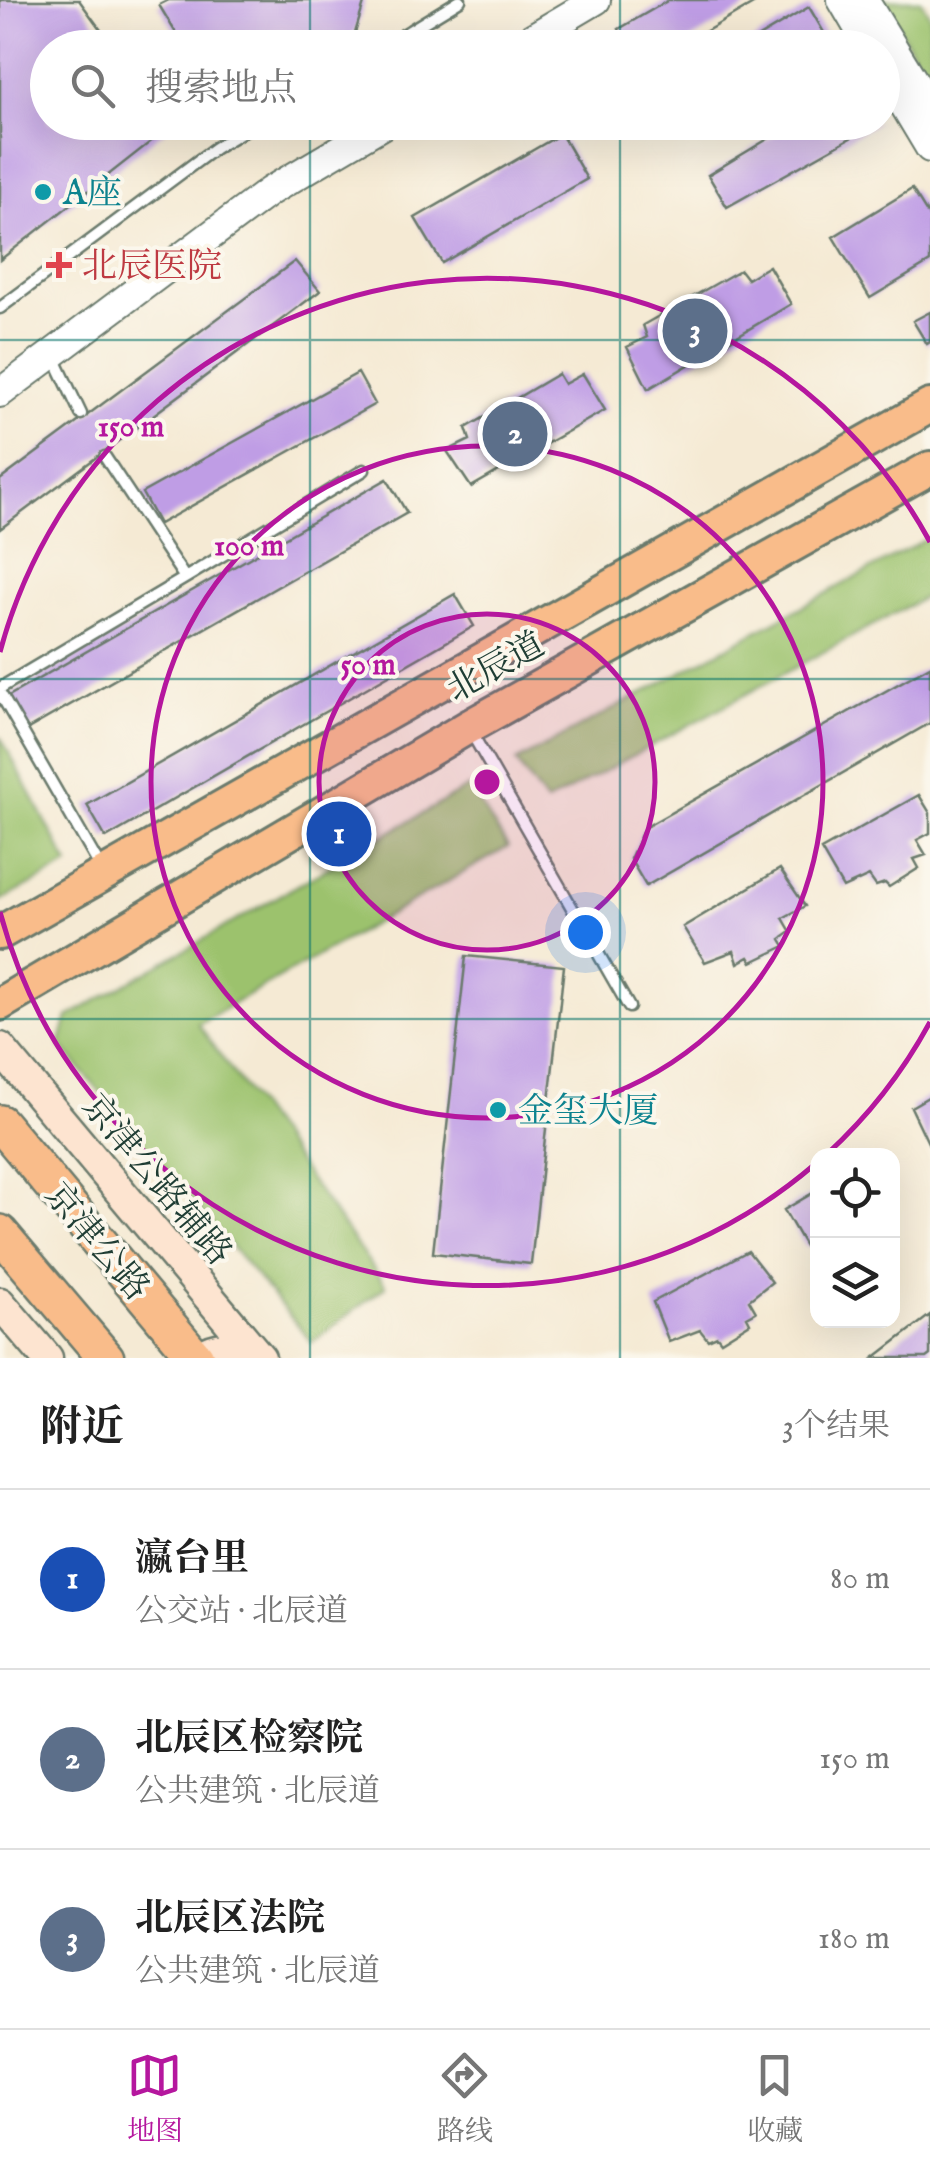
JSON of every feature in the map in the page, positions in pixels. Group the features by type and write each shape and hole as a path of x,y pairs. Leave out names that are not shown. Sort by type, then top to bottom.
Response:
{"highway":[{"name":"京津公路","path":"0,1123 197,1358"},
{"name":"京津公路","path":"0,1233 106,1358"}],"main road":[{"name":"北辰道","path":"0,933 930,406"},
{"name":"北辰道","path":"0,1004 468,726 930,468"},
{"name":"京津公路辅路","path":"0,1048 258,1358"},
{"path":"0,1303 47,1358"},
{"path":"197,1358 209,1350 227,1347 258,1358"}],"street":[{"path":"545,30 596,0"},
{"path":"842,0 860,30"},
{"path":"864,0 882,30"},
{"path":"900,59 930,108"},
{"path":"900,98 930,148"},
{"path":"0,393 270,191 357,140"}],"lane":[{"path":"411,30 460,0"},
{"path":"0,308 229,140"},
{"path":"52,354 81,414"},
{"path":"105,456 185,578"},
{"path":"105,876 0,690 364,470"},
{"path":"468,726 629,1007"}],"green space":[{"path":"882,0 921,0 930,16 930,81 900,30"},
{"path":"930,537 930,594 546,803 516,762"},
{"path":"0,736 69,865 0,901"},
{"path":"469,787 508,847 198,1024 386,1286 312,1342 60,1045 68,1017"}],"building":[{"name":"A座","path":"0,0 79,0 101,30 30,30 30,140 153,140 0,260"},
{"path":"169,0 365,0 356,30 174,30 159,5"},
{"path":"669,0 760,0 708,30 619,29"},
{"path":"809,7 823,30 770,30"},
{"path":"551,140 564,140 587,179 442,263 415,218"},
{"path":"766,140 847,140 727,207 708,175"},
{"path":"912,189 930,218 930,262 870,298 833,237"},
{"path":"295,261 320,291 0,529 0,480"},
{"path":"769,266 791,304 648,389 627,347 647,337 643,325 740,270 747,279"},
{"path":"930,312 930,342 927,344 913,321"},
{"path":"358,373 375,404 159,524 142,493"},
{"path":"558,374 564,384 583,374 605,410 471,487 447,451 470,440 466,428"},
{"path":"387,479 407,513 26,730 7,697"},
{"path":"455,594 474,626 106,838 87,805"},
{"path":"930,666 930,723 646,886 630,859 644,828"},
{"path":"919,795 930,813 930,833 917,840 926,855 914,859 919,868 889,887 885,883 876,886 869,876 843,888 821,850"},
{"path":"780,869 805,906 783,918 791,932 781,939 785,946 752,962 749,957 738,963 734,951 705,962 683,927"},
{"name":"金玺大厦","path":"466,956 564,966 531,1264 433,1253"},
{"path":"930,1096 930,1147 911,1107"},
{"path":"810,1195 810,1246 806,1248 784,1210"},
{"path":"748,1251 772,1282 749,1300 756,1312 747,1317 750,1323 721,1341 717,1336 708,1340 700,1330 669,1342 653,1302"},
{"path":"930,1315 930,1355 874,1358"}],"place":[{"name":"A座","path":"43,192"},
{"name":"北辰医院","path":"59,265"},
{"name":"北辰区法院","path":"695,331"},
{"name":"北辰区检察院","path":"515,434"},
{"name":"瀛台里","path":"339,834"},
{"name":"金玺大厦","path":"498,1110"}]}
